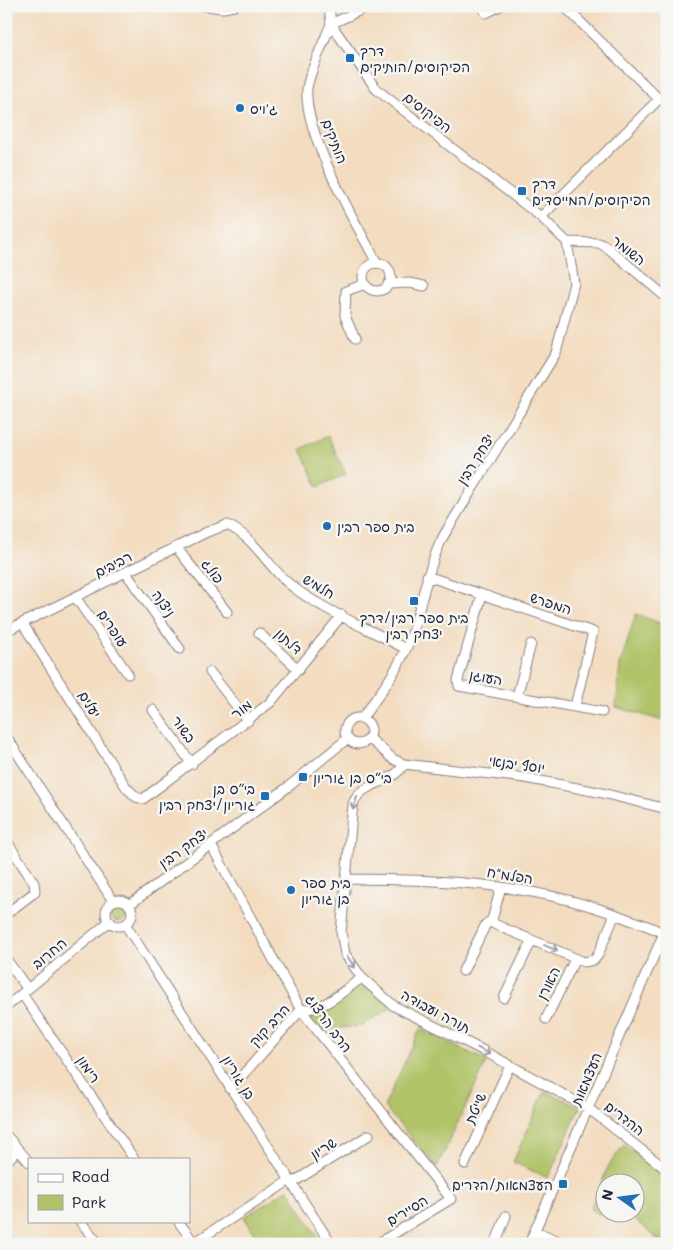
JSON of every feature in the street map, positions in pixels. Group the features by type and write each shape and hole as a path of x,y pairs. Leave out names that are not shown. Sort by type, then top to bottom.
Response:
{"street":[{"path":"205,6 223,8 234,6"},
{"name":"הפיקוסים","path":"329,6 331,24 376,89 541,217"},
{"path":"331,24 370,6"},
{"path":"482,6 486,13 500,6"},
{"path":"564,6 660,99 541,217 567,242"},
{"name":"הותיקים","path":"331,24 307,89 312,129 350,214 377,263"},
{"name":"השומר","path":"567,242 599,244 608,248 667,298"},
{"name":"יצחק רבין","path":"362,718 384,688 406,649 434,554 444,535 556,352 574,283 567,242"},
{"path":"366,284 364,272 369,266 377,263 385,265 390,272 388,284"},
{"path":"355,340 346,316 346,291 366,284 377,290 388,284 410,283 424,286"},
{"name":"רביבים","path":"6,631 220,526 227,525 233,528"},
{"name":"חלמיש","path":"233,528 247,537 288,582 342,615 406,649"},
{"name":"פולג","path":"176,547 228,612"},
{"name":"ניצנה","path":"126,573 180,649"},
{"name":"המפרש","path":"427,576 593,632 575,706"},
{"name":"העוגן","path":"482,595 458,680 459,686 602,712"},
{"name":"עופרים","path":"76,598 128,674"},
{"name":"מור","path":"136,798 143,799 150,796 271,702 342,615"},
{"name":"יעלים","path":"23,624 121,778 136,798"},
{"name":"דלתון","path":"259,633 299,670"},
{"path":"517,696 531,644"},
{"path":"210,672 248,721"},
{"name":"בשור","path":"153,710 192,764"},
{"path":"353,718 362,718 370,726 369,738 358,744 346,739 346,724 353,718"},
{"path":"6,736 113,901"},
{"name":"יוסף יבנאי","path":"369,738 393,758 404,764 534,779 667,809"},
{"name":"יצחק רבין","path":"130,904 288,787 346,739"},
{"name":"תורה ועבודה","path":"404,764 396,775 360,792 355,798 346,879 342,943 345,954 362,978 394,1006 510,1064 588,1108"},
{"path":"6,840 34,883 35,892 6,914"},
{"name":"הרב הרצוג","path":"210,845 300,1010 451,1198"},
{"name":"הפלמ\"ח","path":"346,879 416,879 501,887 581,902 666,932"},
{"path":"463,971 486,924 492,920 501,887"},
{"path":"122,900 130,904 131,917 125,924 115,925 110,921 107,912 113,901 122,900"},
{"name":"האורן","path":"492,920 494,924 584,962 594,960 615,914"},
{"name":"החרוב","path":"6,1007 110,921"},
{"name":"בן גוריון","path":"125,924 331,1244"},
{"name":"העצמאות","path":"529,1244 666,932"},
{"path":"504,998 532,940"},
{"name":"רימון","path":"6,959 133,1158"},
{"name":"האורן","path":"546,1020 575,959"},
{"name":"הרב קוק","path":"230,1088 300,1010 317,1009 329,1003 362,978"},
{"name":"שייטת","path":"465,1164 510,1064"},
{"name":"ההדרים","path":"588,1108 667,1170"},
{"path":"6,1135 28,1161"},
{"name":"שריון","path":"291,1182 369,1136"},
{"path":"6,1161 18,1150"},
{"path":"179,1222 194,1243 291,1182"},
{"name":"הסיירים","path":"377,1244 451,1198"},
{"path":"495,1244 506,1216"},
{"path":"81,1222 99,1244"},
{"path":"535,1231 565,1244"}],"green space":[{"path":"328,436 346,474 318,487 301,449"},
{"path":"636,614 667,626 667,722 616,707 620,665"},
{"path":"119,902 126,905 129,912 126,919 119,922 112,919 109,912 112,905"},
{"path":"362,978 394,1006 362,1025 316,1032 301,1010 317,1009"},
{"path":"420,1029 487,1061 437,1167 384,1107"},
{"path":"545,1091 580,1107 548,1178 513,1162"},
{"path":"624,1145 667,1173 667,1244 663,1244 638,1222 646,1222 646,1172 606,1172"},
{"path":"288,1189 322,1244 261,1244 244,1217"},
{"path":"596,1195 596,1212 590,1209"}],"place":[{"name":"דרך הפיקוסים/הותיקים","path":"350,58"},
{"name":"ג'ויס","path":"240,108"},
{"name":"דרך הפיקוסים/המייסדים","path":"522,191"},
{"name":"בית ספר רבין","path":"327,526"},
{"name":"בית ספר רבין/דרך יצחק רבין","path":"414,601"},
{"name":"בי״ס בן גוריון","path":"303,777"},
{"name":"בי״ס בן גוריון/יצחק רבין","path":"265,796"},
{"name":"בית ספר בן גוריון","path":"291,890"},
{"name":"העצמאות/הדרים","path":"563,1184"}]}
